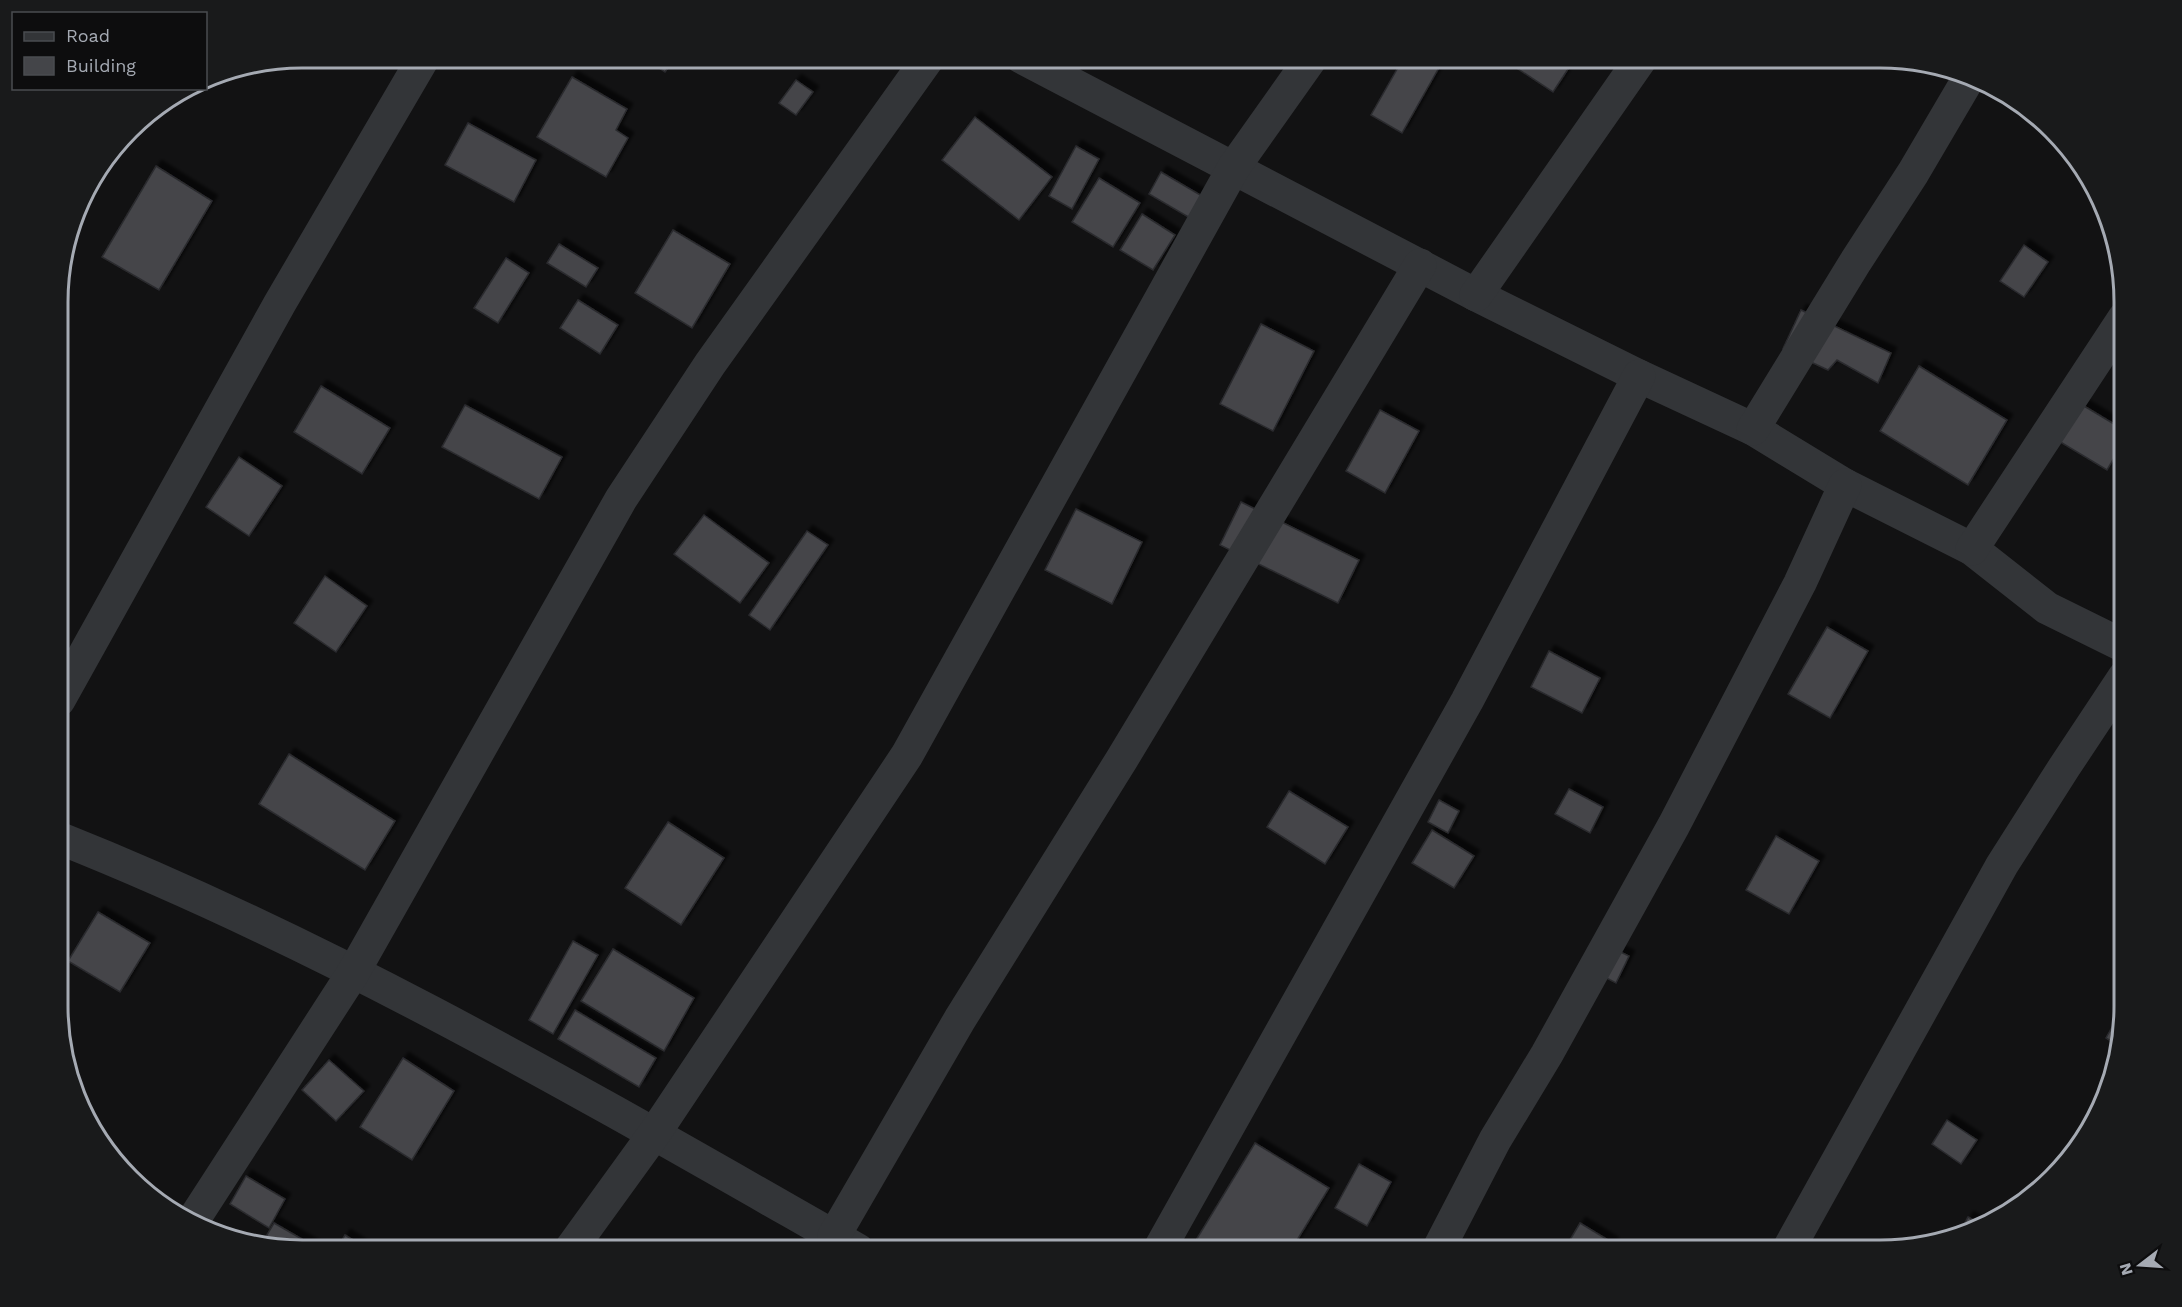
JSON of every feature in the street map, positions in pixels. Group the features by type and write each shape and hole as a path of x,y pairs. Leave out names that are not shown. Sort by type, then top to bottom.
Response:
{"street":[{"path":"68,684 280,303 418,68"},
{"path":"197,1214 353,973 621,499 710,364 921,68"},
{"path":"1042,68 1234,166 1476,295 1639,376 1753,429 1845,485 1972,549 2047,608 2114,641"},
{"path":"577,1240 654,1134 907,755 1234,166 1304,68"},
{"path":"1476,295 1634,68"},
{"path":"1753,429 1913,173 1966,84"},
{"path":"848,1240 960,1019 1152,708 1420,265"},
{"path":"1972,549 2114,333"},
{"path":"1165,1240 1467,701 1639,376"},
{"path":"1443,1240 1495,1140 1547,1054 1674,825 1800,583 1845,485"},
{"path":"1794,1240 2002,866 2114,692"},
{"path":"68,842 222,907 535,1066 841,1240"}],"building":[{"path":"1398,68 1439,68 1402,133 1371,115"},
{"path":"1517,68 1569,68 1553,92"},
{"path":"572,77 627,109 616,130 628,138 606,177 537,137"},
{"path":"796,80 813,92 796,115 779,103"},
{"path":"975,117 1052,177 1019,220 942,160"},
{"path":"468,123 536,160 514,202 445,165"},
{"path":"1076,146 1099,159 1072,209 1049,196"},
{"path":"156,166 212,201 159,290 102,257"},
{"path":"1161,172 1214,203 1202,225 1149,194"},
{"path":"1099,178 1140,203 1113,247 1072,222"},
{"path":"1142,214 1175,235 1153,270 1120,250"},
{"path":"673,230 730,264 692,328 635,293"},
{"path":"559,244 598,268 586,287 547,263"},
{"path":"2024,245 2048,262 2024,297 2000,281"},
{"path":"506,258 529,273 498,323 474,308"},
{"path":"578,300 618,325 600,354 560,328"},
{"path":"1801,310 1891,353 1878,383 1837,360 1828,370 1783,349"},
{"path":"1261,324 1314,351 1273,431 1220,404"},
{"path":"1919,366 2007,420 1968,485 1880,431"},
{"path":"321,386 390,428 362,474 294,432"},
{"path":"2079,403 2114,424 2114,458 2107,470 2057,440"},
{"path":"465,405 562,457 539,499 442,447"},
{"path":"1380,410 1419,431 1385,493 1346,471"},
{"path":"239,457 282,486 249,536 206,507"},
{"path":"1241,502 1359,560 1338,603 1220,545"},
{"path":"1076,509 1142,542 1112,604 1045,570"},
{"path":"704,515 769,563 740,603 674,554"},
{"path":"807,531 828,545 770,630 749,615"},
{"path":"325,576 367,606 336,652 294,623"},
{"path":"1827,627 1868,651 1830,718 1788,694"},
{"path":"1549,651 1600,678 1582,713 1531,687"},
{"path":"289,754 395,821 365,870 259,804"},
{"path":"1569,789 1603,807 1590,833 1555,814"},
{"path":"1289,791 1348,827 1325,864 1267,827"},
{"path":"1439,800 1459,811 1448,833 1428,822"},
{"path":"668,822 724,858 681,925 625,888"},
{"path":"1432,830 1474,856 1454,888 1412,863"},
{"path":"1776,836 1819,861 1789,914 1746,890"},
{"path":"98,912 150,943 120,992 68,961"},
{"path":"573,941 598,955 553,1034 529,1020"},
{"path":"1610,947 1629,956 1616,983 1597,973"},
{"path":"613,949 694,998 664,1051 581,1001"},
{"path":"575,1010 656,1058 639,1087 558,1039"},
{"path":"2113,1025 2111,1041 2106,1038"},
{"path":"403,1058 454,1091 412,1160 360,1127"},
{"path":"329,1060 364,1091 336,1121 302,1090"},
{"path":"1947,1120 1977,1140 1961,1164 1932,1144"},
{"path":"1255,1143 1329,1188 1297,1240 1196,1240"},
{"path":"1359,1164 1391,1182 1367,1226 1335,1208"},
{"path":"246,1176 285,1199 269,1228 230,1204"},
{"path":"1968,1217 1974,1220 1970,1222 1965,1224"},
{"path":"274,1223 304,1240 287,1239 266,1236"},
{"path":"1580,1223 1608,1240 1570,1240"},
{"path":"345,1235 353,1240 342,1240"}]}
